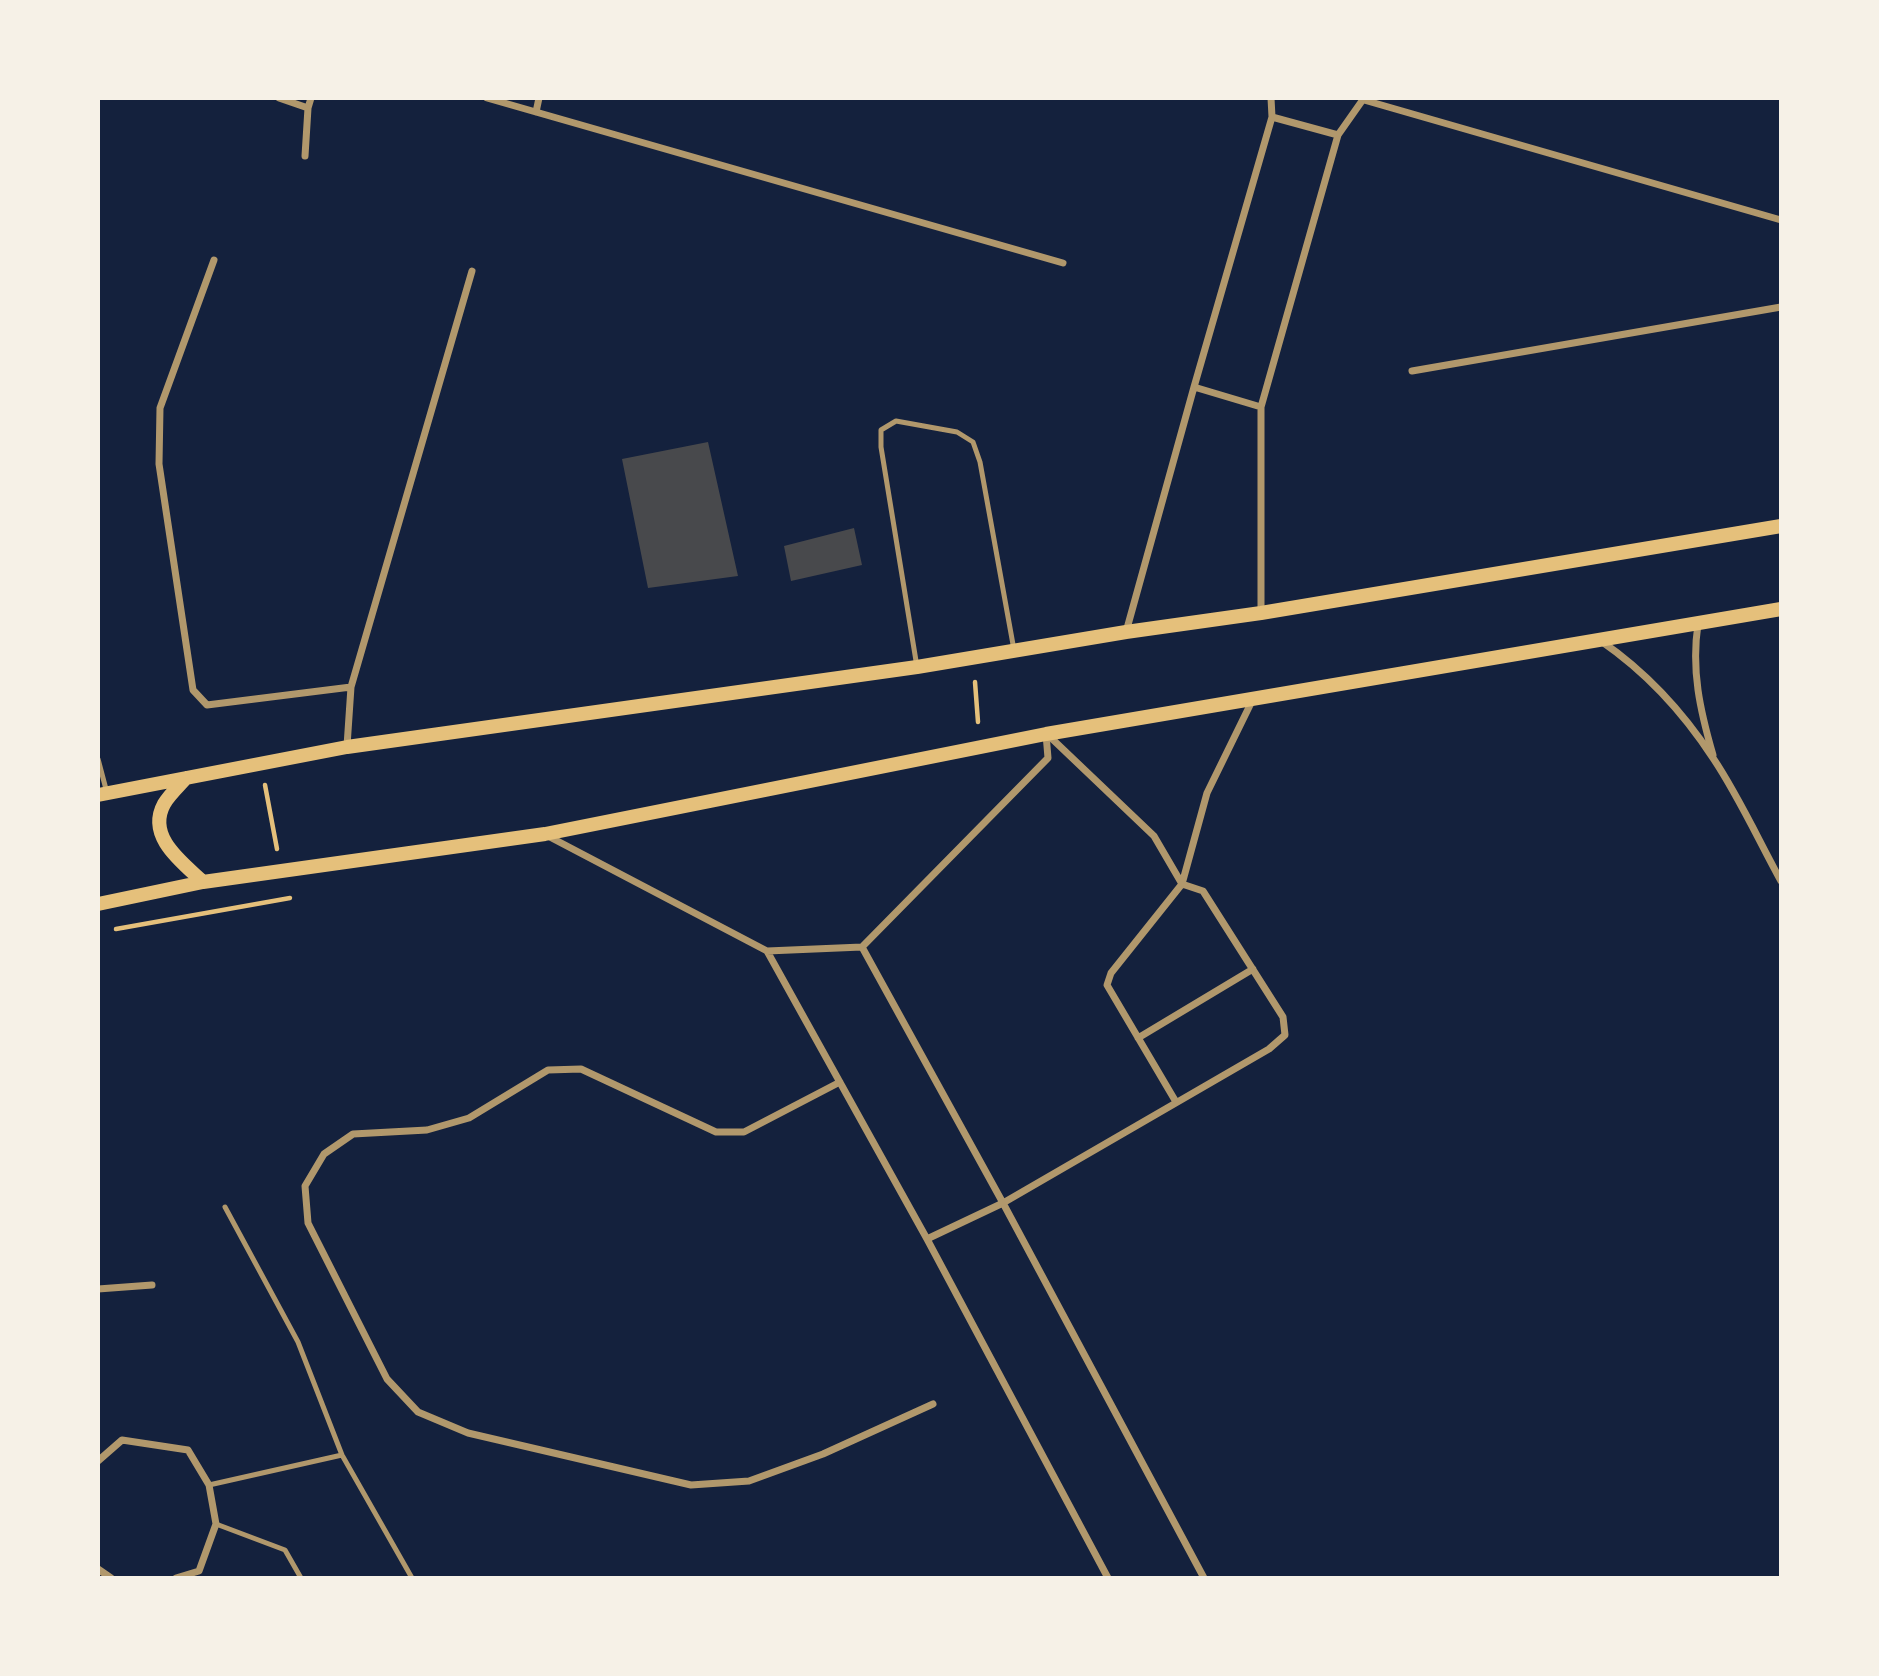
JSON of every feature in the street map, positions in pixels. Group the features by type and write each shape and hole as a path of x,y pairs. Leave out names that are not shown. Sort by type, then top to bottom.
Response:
{"main road":[{"path":"103,794 347,747 917,667 1126,632 1261,613 1781,526"},
{"path":"98,904 203,882 545,834 1046,734 1781,609"},
{"path":"186,778 164,804 159,820 161,837 172,853 203,882"}],"street":[{"path":"279,98 308,108"},
{"path":"305,156 311,98"},
{"path":"487,98 1063,263"},
{"path":"536,112 539,98"},
{"path":"1126,632 1272,117 1270,98"},
{"path":"1261,613 1261,407 1338,135 1364,99 1781,220"},
{"path":"1272,117 1338,135"},
{"path":"214,260 160,408 159,464 192,690 207,705 351,687"},
{"path":"347,747 351,687 472,271"},
{"path":"1412,371 1781,307"},
{"path":"1194,387 1261,407"},
{"path":"1698,624 1695,673 1699,705 1714,759"},
{"path":"1601,641 1649,679 1675,707 1714,759 1781,881"},
{"path":"1176,1102 1107,985 1111,973 1182,884 1207,793 1254,698"},
{"path":"926,1239 1003,1203 1269,1049 1284,1035 1283,1017 1203,891 1182,884 1154,836 1046,734"},
{"path":"545,834 767,951 862,947 1048,758 1046,734"},
{"path":"862,947 1204,1578"},
{"path":"767,951 1108,1578"},
{"path":"1138,1038 1253,968"},
{"path":"840,1082 744,1132 716,1132 581,1069 548,1070 469,1118 427,1130 353,1134 324,1154 305,1186 308,1223 387,1379 418,1412 468,1433 691,1485 749,1481 823,1454 933,1404"},
{"path":"98,1289 152,1285"},
{"path":"98,1461 122,1440 188,1450 209,1485 216,1524 201,1574 176,1578"},
{"path":"98,1569 111,1578"}],"lane":[{"path":"917,667 881,447 881,430 896,421 957,432 973,442 980,462 1014,650"},
{"path":"98,759 103,794"},
{"path":"225,1207 298,1342 342,1455 412,1578"},
{"path":"209,1485 342,1455"},
{"path":"216,1524 285,1550 302,1578"}],"path":[{"path":"972,657 981,748"},
{"path":"261,764 281,870"}],"building":[{"path":"708,442 738,576 648,588 622,459"},
{"path":"854,528 862,565 791,581 784,546"}]}
